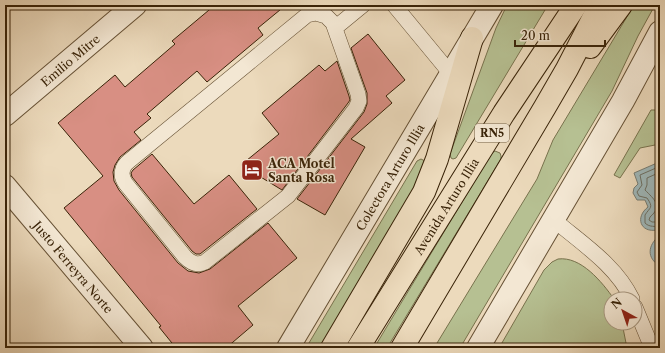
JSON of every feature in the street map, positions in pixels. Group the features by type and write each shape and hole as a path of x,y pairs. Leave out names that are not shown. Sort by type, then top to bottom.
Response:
{"highway":[{"name":"Avenida Arturo Illia","path":"358,348 504,113 576,5"},
{"name":"RN5","path":"402,348 545,107 600,5"},
{"path":"545,107 621,5"},
{"path":"332,348 424,192 437,160 472,38"}],"street":[{"name":"Emilio Mitre","path":"5,115 136,5"},
{"name":"Colectora Arturo Illia","path":"288,348 492,5"},
{"path":"478,348 657,45"},
{"name":"Justo Ferreyra Norte","path":"5,186 142,348"}],"lane":[{"path":"335,28 363,5"},
{"path":"394,5 451,74"},
{"path":"316,13 326,16 333,23 335,28 358,94 359,101 356,108 294,189 285,198 206,262 201,264 192,262 185,257 126,184 122,177 123,168 129,160 307,15 316,13"},
{"path":"554,219 613,270 628,291"},
{"path":"643,326 652,348"}],"green space":[{"path":"507,5 548,5 456,158 453,159 451,158 450,154 496,28"},
{"path":"634,5 655,5 638,36 612,91 460,348 434,348 537,179 553,140"},
{"path":"651,110 660,110 660,144 640,148 620,178 614,175"},
{"path":"495,151 500,153 501,159 387,348 374,348 491,154"},
{"path":"421,159 425,161 412,193 322,348 306,348 417,161"},
{"path":"558,259 567,259 583,266 597,278 608,291 603,291 603,331 624,331 627,348 499,348 544,270 552,262"}],"water":[{"path":"657,163 660,166 660,266 652,259 650,251 653,243 659,236 657,230 651,230 643,227 641,223 642,215 648,207 645,200 637,200 633,193 634,188 638,184 634,173"}],"building":[{"path":"215,5 286,5 258,28 263,35 207,82 197,71 147,114 151,118 134,132 141,140 120,157 115,165 113,172 114,181 119,190 178,263 188,271 199,273 210,269 268,223 297,258 238,306 253,325 226,348 176,348 159,327 161,326 64,208 103,176 58,123 115,75 125,87 175,44 172,41"},
{"path":"368,34 405,80 386,96 392,103 351,139 365,147 325,215 297,199 364,112 367,104 367,93 351,48"},
{"path":"337,61 350,100 282,190 241,165 279,134 262,113 319,65 325,71"},
{"path":"152,154 194,204 229,175 257,209 200,254 196,254 132,177 131,173 133,170"}],"place":[{"name":"ACA Motel Santa Rosa","path":"252,170"}]}
